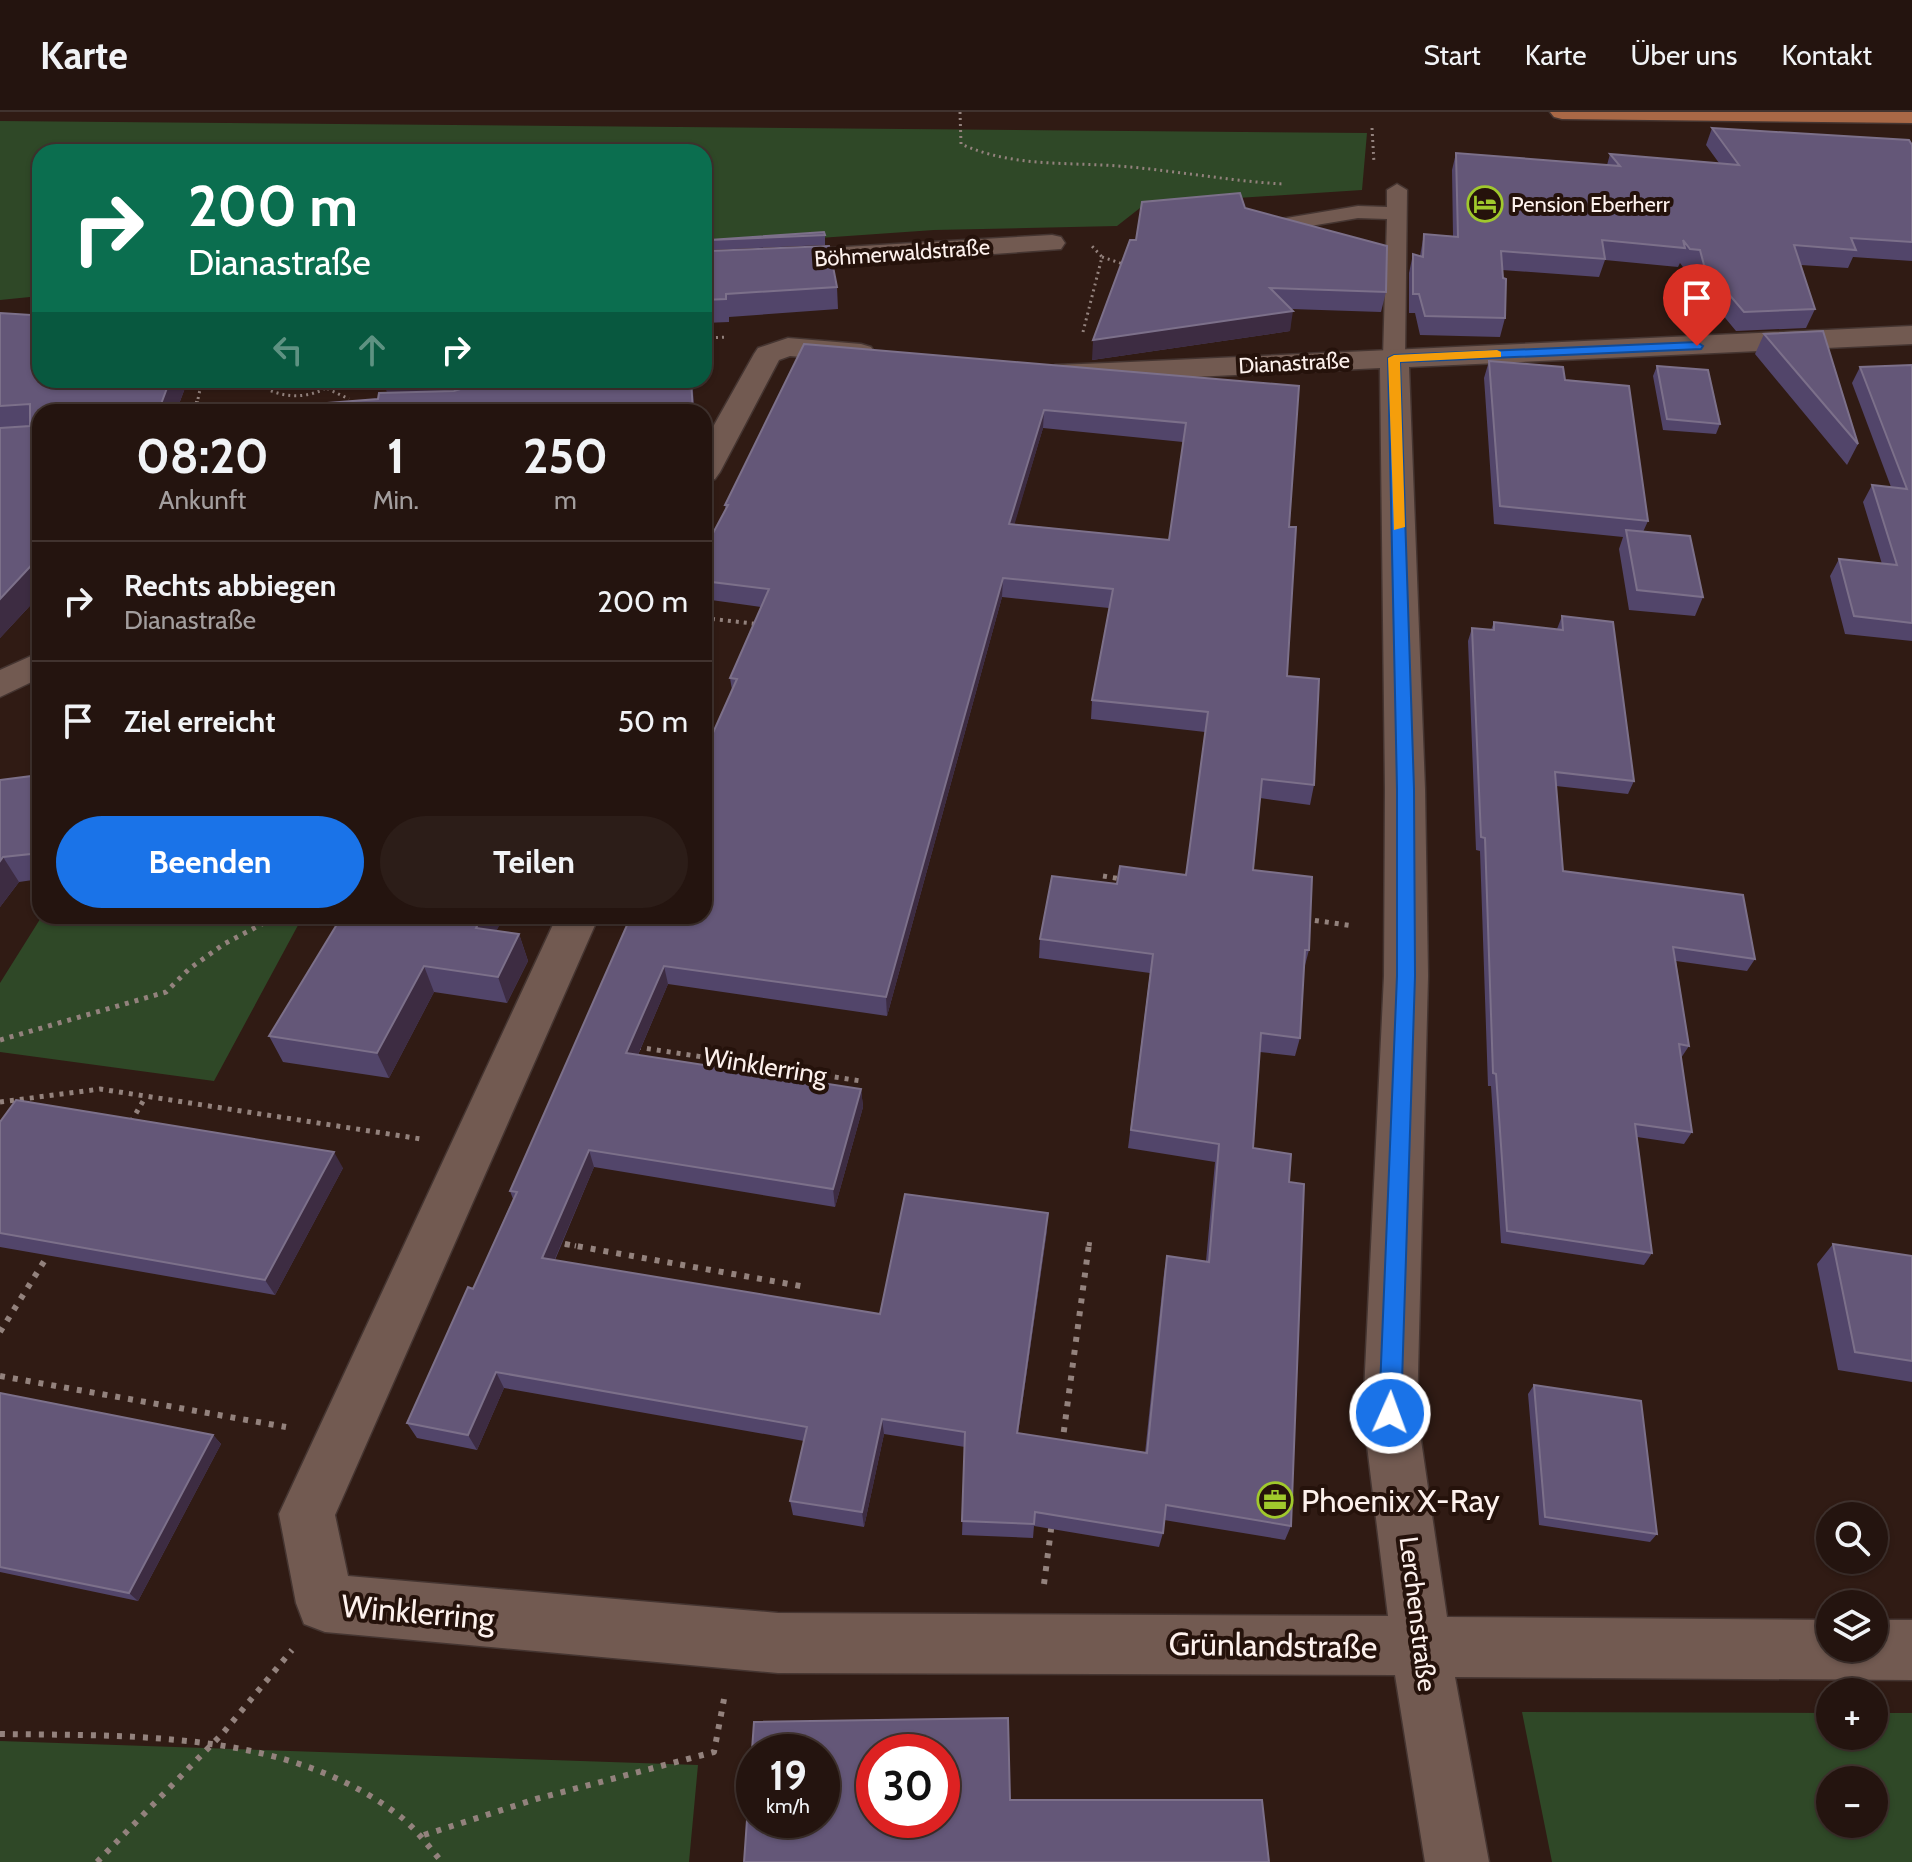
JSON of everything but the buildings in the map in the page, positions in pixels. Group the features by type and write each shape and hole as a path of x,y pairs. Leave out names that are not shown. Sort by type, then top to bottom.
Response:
{"main road":[{"path":"1562,112 1912,116"}],"street":[{"name":"Böhmerwaldstraße","path":"712,263 1052,243"},
{"name":"Dianastraße","path":"1072,372 1912,335"},
{"path":"712,457 768,354 788,347 883,355"},
{"name":"Lerchenstraße","path":"1394,358 1405,789 1405,932 1390,1413 1416,1592 1420,1648 1457,1862"},
{"path":"1041,369 1072,372"},
{"path":"0,685 32,667"},
{"name":"Winklerring","path":"574,924 307,1514 325,1603 758,1641"},
{"name":"Grünlandstraße","path":"758,1641 1912,1650"}],"lane":[{"path":"1394,358 1397,190"},
{"path":"1268,227 1358,212 1397,213"}],"path":[{"path":"960,112 961,144 982,155 1013,161 1118,166 1229,182 1288,184"},
{"path":"1052,243 1091,245 1102,257 1128,266"},
{"path":"1072,372 1102,257"},
{"path":"268,388 280,395 317,393 326,388 349,397 349,404"},
{"path":"712,619 764,625"},
{"path":"1103,876 1132,880"},
{"path":"1303,919 1405,932"},
{"path":"0,1040 166,992 189,969 224,944 262,924"},
{"name":"Winklerring","path":"633,1046 861,1081"},
{"path":"0,1102 100,1089 473,1147"},
{"path":"125,1132 146,1096"},
{"path":"1061,1456 1090,1240"},
{"path":"547,1241 806,1287"},
{"path":"0,1332 48,1255"},
{"path":"0,1376 342,1437"},
{"path":"1042,1595 1053,1517"},
{"path":"97,1862 215,1742 270,1680 325,1603"},
{"path":"424,1835 536,1799 714,1752 758,1641"},
{"path":"0,1734 215,1742 334,1774 408,1819 424,1835 442,1862"}],"green space":[{"path":"0,121 1367,133 1362,190 1191,201 1140,208 1117,226 934,230 712,245 712,144 32,144 32,297 0,300"},
{"path":"37,924 299,924 214,1081 0,1052 0,983"},
{"path":"1522,1712 1816,1713 1816,1750 1888,1750 1888,1713 1912,1713 1912,1862 1552,1862"},
{"path":"0,1741 698,1765 689,1862 0,1862"}],"slow traffic":[{"path":"1399,527 1394,358 1497,354"}],"place":[{"name":"Pension Eberherr","path":"1485,204"},
{"name":"Phoenix X-Ray","path":"1275,1500"}],"route":[{"path":"1390,1413 1406,976 1405,789 1394,358 1697,346"}]}
